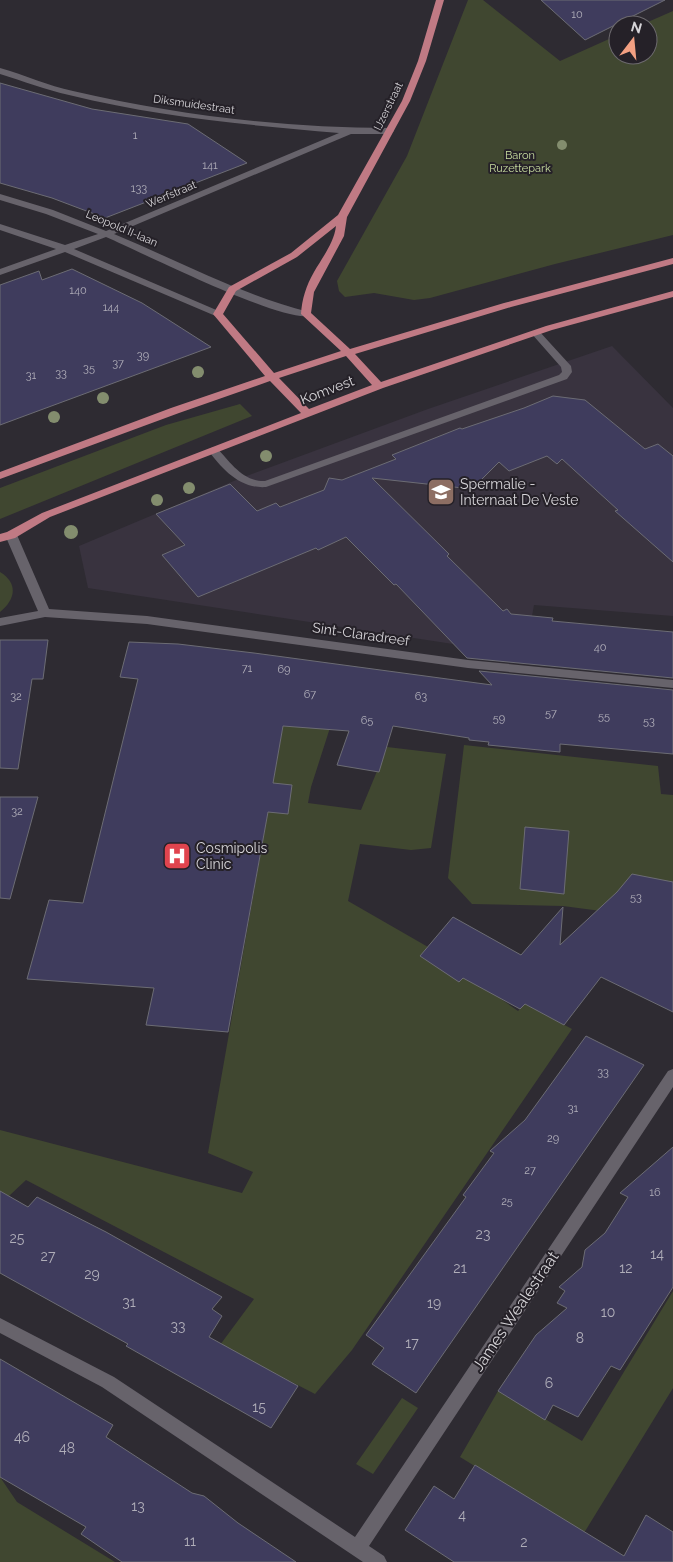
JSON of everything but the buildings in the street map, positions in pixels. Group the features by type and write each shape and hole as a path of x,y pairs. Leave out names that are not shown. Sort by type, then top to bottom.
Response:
{"main road":[{"name":"IJzerstraat","path":"306,314 306,299 310,286 339,235 342,217 406,101 422,61 440,0"},
{"name":"IJzerstraat","path":"232,289 294,255 342,217"},
{"name":"Komvest","path":"0,476 197,403 348,352 556,291 673,261"},
{"path":"232,289 218,314 272,377 307,413"},
{"name":"Komvest","path":"6,536 46,515 379,386 536,333 673,294"},
{"name":"Leopold II-laan","path":"306,314 348,352 379,386"}],"street":[{"name":"Diksmuidestraat","path":"0,71 69,92 168,113 218,120 349,131 390,131"},
{"name":"Werfstraat","path":"0,272 106,234 349,131"},
{"name":"Leopold II-laan","path":"0,197 57,215 106,234 232,289 288,311 306,314"},
{"path":"0,226 64,248 218,314"},
{"path":"213,450 248,484 257,486 564,377 567,372 566,366 536,333"},
{"path":"6,536 22,564 45,613"},
{"name":"Sint-Claradreef","path":"0,622 45,613 147,620 468,664 673,684"},
{"name":"James Wealestraat","path":"357,1548 673,1075"},
{"path":"0,1325 108,1382 378,1562"}],"shaded area":[{"name":"Spermalie - Internaat De Veste","path":"612,346 673,408 673,616 534,605 525,655 88,588 79,546 241,478 428,409"}],"green space":[{"name":"Baron Ruzettepark","path":"468,0 483,0 560,61 608,39 608,65 658,65 658,18 673,11 673,235 555,264 430,298 414,300 374,293 345,297 339,291 337,281 407,156"},
{"path":"240,404 252,416 0,519 0,488 166,425"},
{"path":"0,572 10,581 13,591 9,602 0,612"},
{"path":"336,709 311,787 308,803 361,810 387,747 446,754 431,848 411,850 360,844 348,901 428,947 420,956 459,981 498,942 531,964 501,999 518,1011 525,1004 572,1029 352,1350 315,1394 220,1345 254,1299 26,1180 9,1196 0,1192 0,1130 242,1193 253,1172 208,1153 283,726 301,727"},
{"path":"464,745 658,766 661,794 673,795 673,908 601,911 563,906 472,904 448,878"},
{"path":"673,1291 673,1388 584,1533 460,1457 498,1391 582,1441"},
{"path":"402,1398 418,1408 373,1474 356,1464"},
{"path":"0,1477 17,1502 115,1562 0,1562"}],"place":[{"name":"Spermalie - Internaat De Veste","path":"441,492"},
{"name":"Cosmipolis Clinic","path":"177,856"}]}
